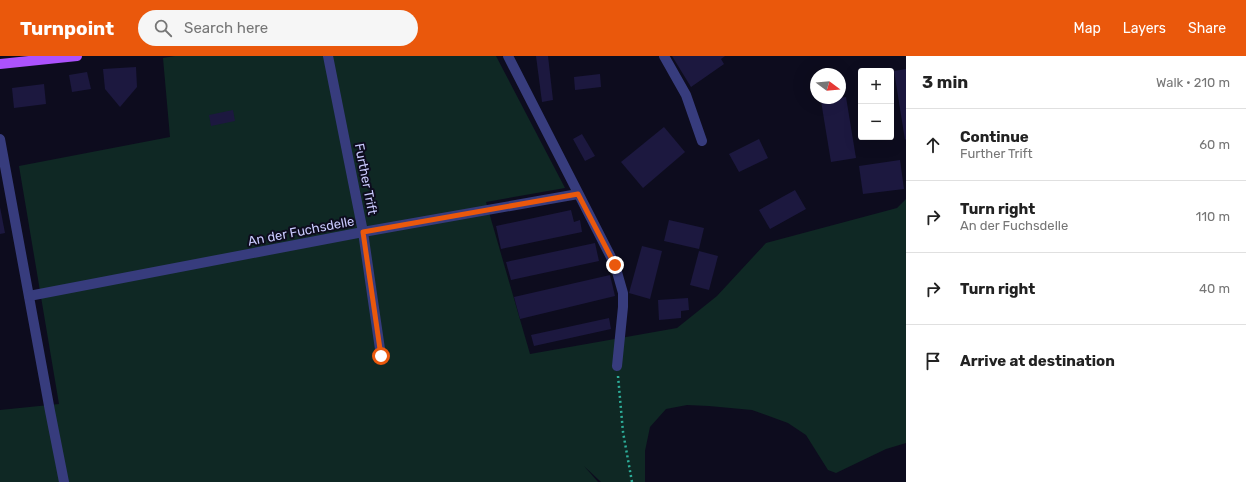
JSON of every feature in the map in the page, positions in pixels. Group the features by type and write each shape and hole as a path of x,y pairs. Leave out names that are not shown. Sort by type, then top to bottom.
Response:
{"main road":[{"path":"0,64 77,56"}],"street":[{"name":"Further Trift","path":"328,56 363,232 381,356"},
{"path":"508,56 615,265 623,293 617,366"},
{"path":"664,56 688,94 698,123 702,141"},
{"path":"0,139 8,190 64,482"},
{"name":"An der Fuchsdelle","path":"29,296 363,232 578,194"}],"path":[{"path":"617,366 623,432 632,482"}],"green space":[{"path":"175,56 496,56 565,188 486,202 530,354 677,328 717,296 766,243 897,208 906,199 906,443 886,449 836,473 828,470 806,435 788,423 752,410 687,405 666,409 650,427 645,451 645,482 601,482 584,466 598,482 0,482 0,410 59,404 19,166 170,137 163,58"}],"building":[{"path":"536,56 548,56 553,100 542,102"},
{"path":"672,56 725,56 721,59 724,64 691,87"},
{"path":"136,67 137,87 120,107 105,89 103,69"},
{"path":"906,69 905,140 894,71"},
{"path":"87,72 91,89 72,92 69,75"},
{"path":"600,74 601,87 575,90 574,77"},
{"path":"44,84 46,104 14,108 12,88"},
{"path":"846,97 856,158 831,162 821,104 846,104"},
{"path":"233,110 235,121 211,126 209,115"},
{"path":"664,127 685,152 643,188 621,162"},
{"path":"582,134 595,156 585,161 573,139"},
{"path":"759,139 768,158 739,172 729,154"},
{"path":"900,160 904,189 863,194 859,166"},
{"path":"795,190 806,209 770,229 759,210"},
{"path":"0,207 5,233 0,234"},
{"path":"571,210 574,222 580,220 582,232 501,249 496,226"},
{"path":"669,220 704,228 699,249 664,241"},
{"path":"595,243 599,261 511,280 506,262"},
{"path":"642,246 662,251 650,299 629,293"},
{"path":"699,251 718,256 709,290 690,285"},
{"path":"610,275 615,296 520,319 514,297"},
{"path":"688,298 689,310 681,311 681,318 659,320 658,300"},
{"path":"609,318 611,329 534,346 531,335"}],"route":[{"path":"381,356 363,232 578,194 615,265"}]}
